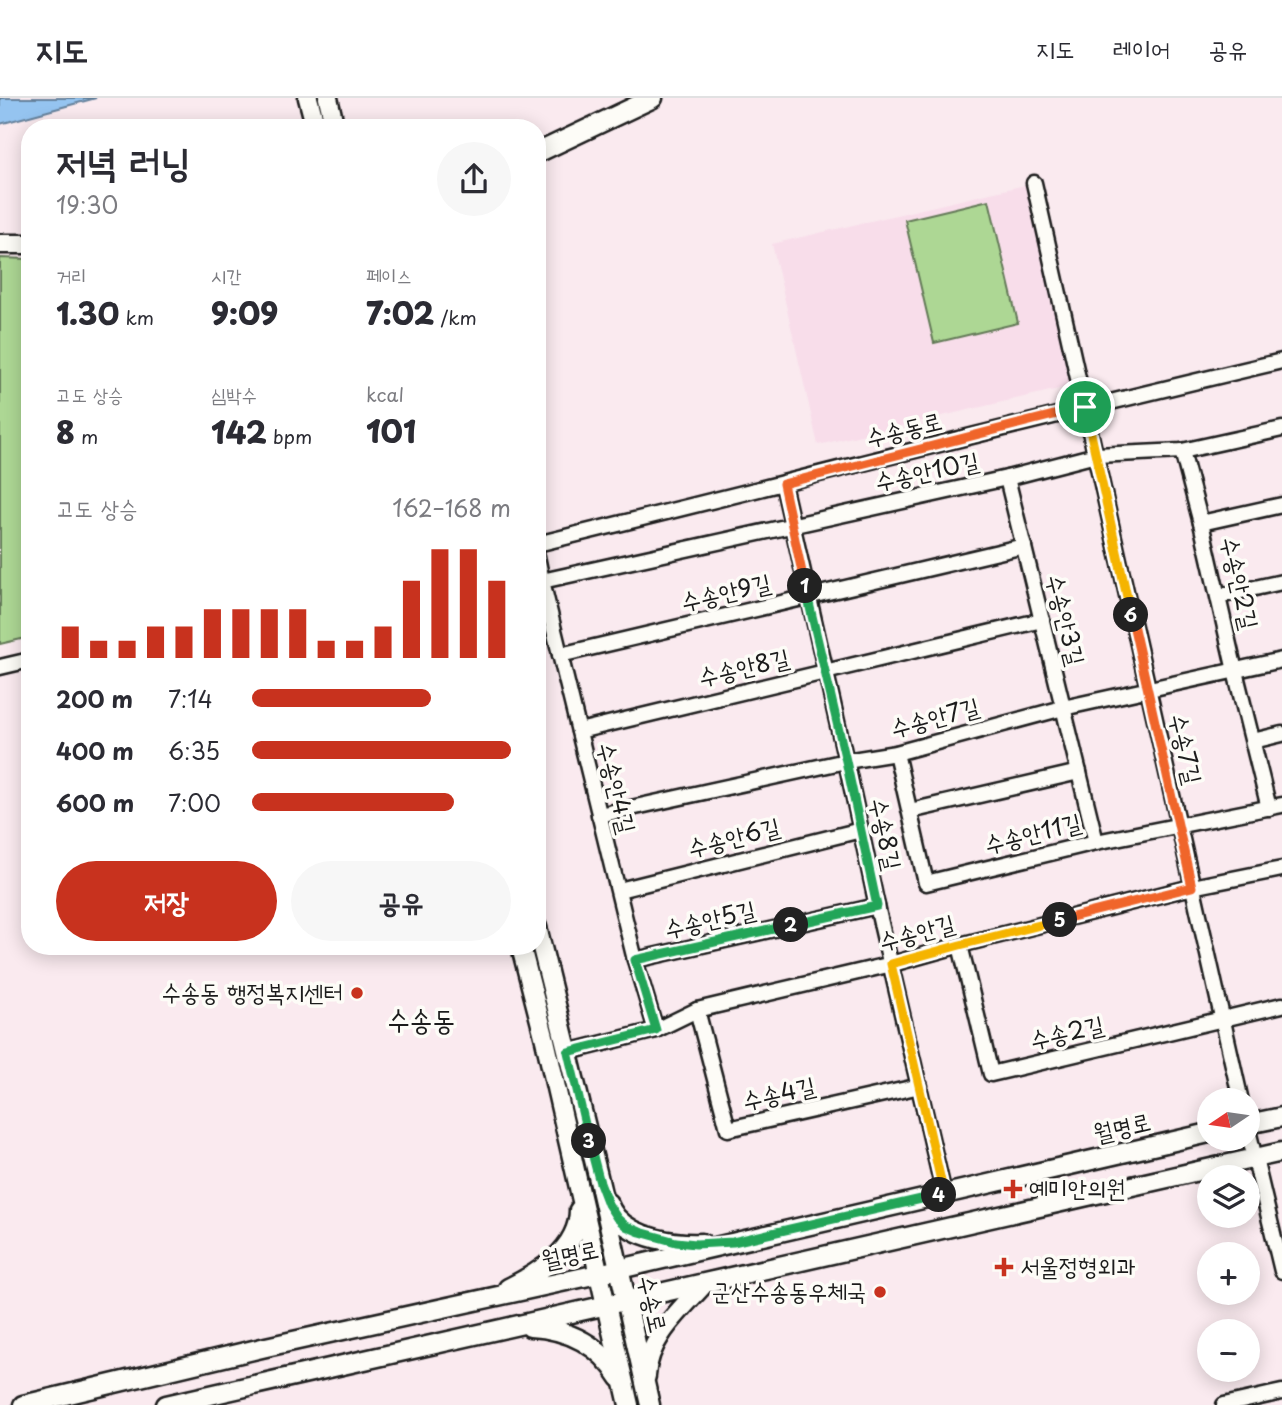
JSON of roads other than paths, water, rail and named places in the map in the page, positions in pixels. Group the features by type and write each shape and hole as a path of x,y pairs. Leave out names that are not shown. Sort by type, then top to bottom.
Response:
{"street":[{"path":"308,98 314,119"},
{"path":"328,98 333,119"},
{"path":"546,149 653,98"},
{"name":"수송7길","path":"1034,183 1238,1088"},
{"path":"0,243 21,244"},
{"name":"수송동로","path":"546,542 1085,407 1282,361"},
{"name":"수송안10길","path":"546,580 1007,478 1096,455 1182,451 1282,429"},
{"name":"수송안2길","path":"1182,451 1253,741 1276,806"},
{"name":"수송안3길","path":"1007,478 1096,842"},
{"name":"수송8길","path":"783,484 944,1194"},
{"path":"1201,523 1282,505"},
{"name":"수송안9길","path":"560,655 1024,546"},
{"path":"1219,596 1282,582"},
{"name":"수송안4길","path":"546,597 635,960 656,1030"},
{"name":"수송안8길","path":"579,731 1042,620"},
{"name":"수송안7길","path":"599,815 846,761 896,753 1063,708 1282,660"},
{"path":"0,667 21,662"},
{"path":"1253,741 1282,734"},
{"name":"수송안11길","path":"896,753 926,883 1096,842 1276,806"},
{"path":"910,811 1079,772"},
{"name":"수송안6길","path":"619,890 861,830"},
{"name":"수송안길","path":"568,1052 656,1030 696,1010 891,964 1192,887 1282,869"},
{"name":"수송안5길","path":"635,960 877,906"},
{"name":"수송2길","path":"960,945 991,1074 1282,1005"},
{"name":"수송로","path":"523,955 629,1405"},
{"name":"수송로","path":"544,955 600,1183 650,1405"},
{"name":"수송4길","path":"696,1010 728,1129 920,1086"},
{"path":"1260,1122 1282,1117"},
{"name":"월명로","path":"23,1405 266,1347 598,1274 1197,1136"},
{"path":"1253,1152 1282,1271"},
{"path":"166,1405 221,1399 509,1326 1282,1152"},
{"path":"600,1183 608,1204 626,1226 676,1242 733,1242"},
{"path":"488,1298 539,1270 565,1248 575,1235 579,1220 578,1186"},
{"path":"646,1387 652,1350 662,1331 704,1284"},
{"path":"509,1326 545,1328 582,1339 614,1368 624,1385"},
{"path":"1224,1405 1282,1392"}],"water":[{"path":"0,98 96,98 0,124"}],"place":[{"name":"수송동 행정복지센터","path":"357,993"},
{"name":"예미안의원","path":"1013,1189"},
{"name":"서울정형외과","path":"1004,1267"},
{"name":"군산수송동우체국","path":"880,1292"}],"district":[{"name":"수송동","path":"421,1020"}]}
